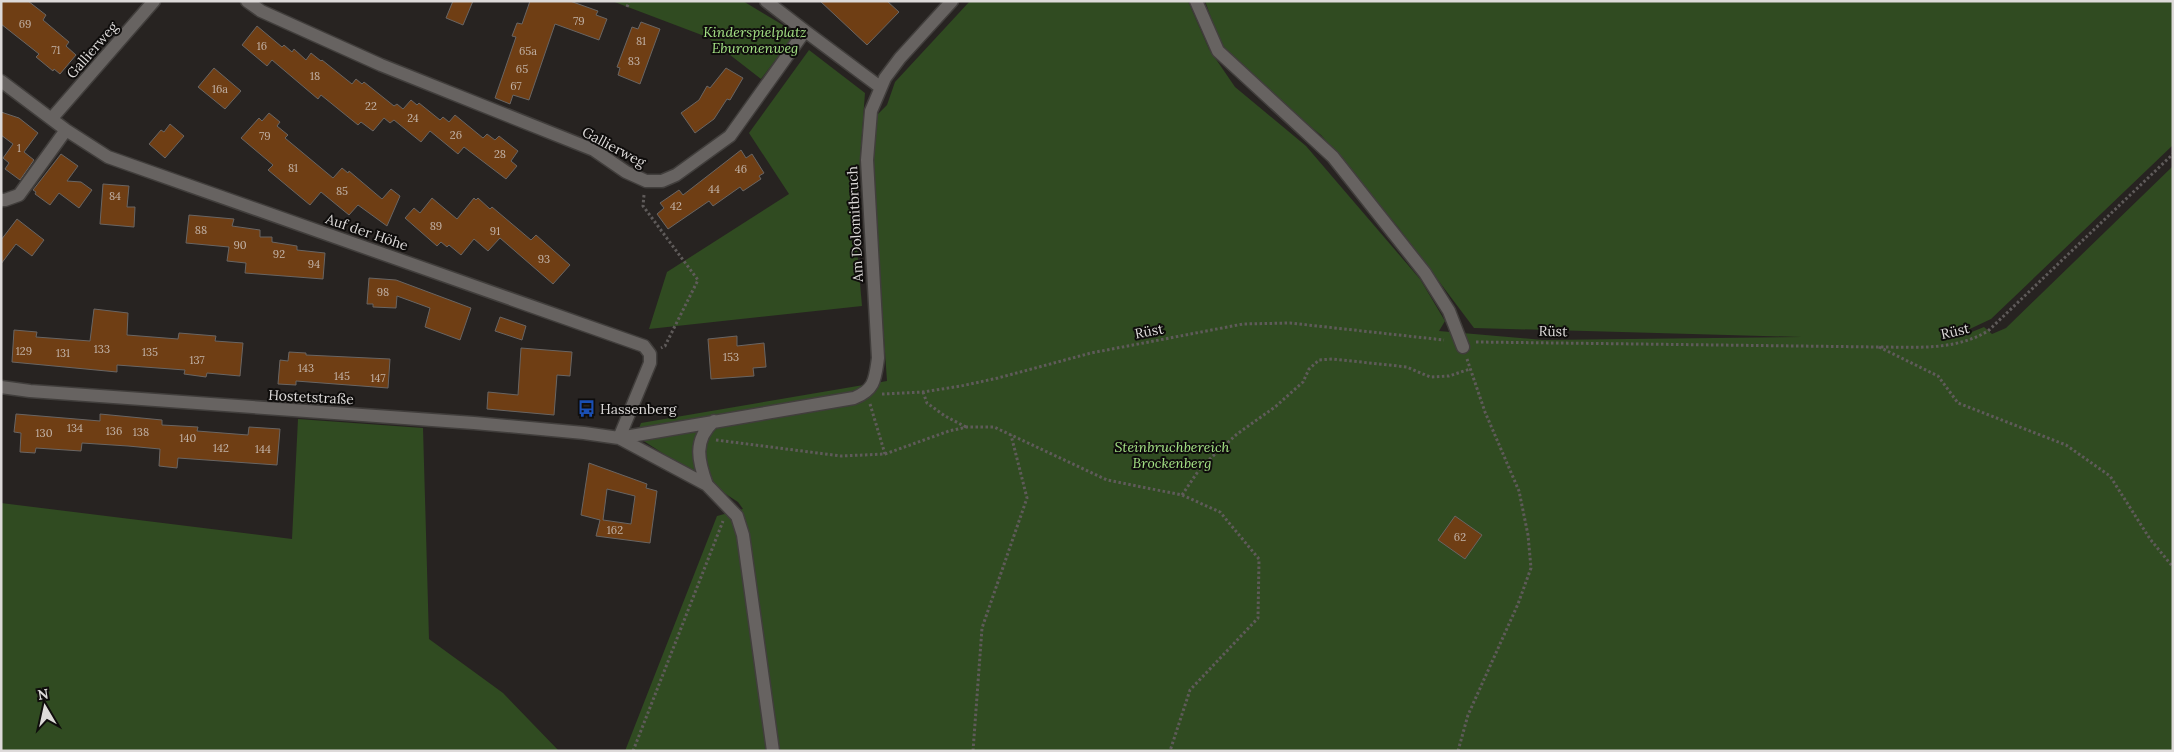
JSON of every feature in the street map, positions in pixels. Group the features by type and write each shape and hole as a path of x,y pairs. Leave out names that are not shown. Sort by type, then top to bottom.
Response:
{"street":[{"name":"Gallierweg","path":"52,118 154,1"},
{"name":"Gallierweg","path":"247,1 260,11 381,65 594,150 626,172 646,181 662,181 676,175 730,136 805,31"},
{"path":"766,1 880,87"},
{"name":"Am Dolomitbruch","path":"867,393 876,378 878,358 867,160 871,111 880,87 900,58 952,1"},
{"path":"1196,1 1218,51 1333,157 1425,273 1449,311 1462,344"},
{"name":"Auf der Höhe","path":"1,81 66,130 108,157 628,339 644,346 650,354"},
{"path":"1,200 19,195 66,130"},
{"path":"618,438 644,380 650,363 650,354"},
{"name":"Hostetstraße","path":"1,386 30,391 164,402 483,424 618,438 854,398 867,393"},
{"path":"714,421 705,429 700,438 700,465 707,485 737,516 743,535 773,751"},
{"name":"Hostetstraße","path":"618,438 707,485"}],"path":[{"path":"627,7 629,1"},
{"name":"Rüst","path":"867,393 923,392 998,378 1091,353 1243,324 1290,323 1462,344 1878,347 1942,347 1956,345 1973,340 1988,331 2173,154"},
{"path":"646,181 642,206 698,280 665,346 650,354"},
{"path":"1458,751 1468,715 1518,604 1531,568 1528,535 1519,491 1485,412 1462,344"},
{"path":"1878,347 1938,376 1958,403 2066,445 2110,476 2150,539 2173,567"},
{"path":"1182,494 1200,467 1237,434 1276,407 1303,382 1309,368 1319,360 1407,367 1430,377 1449,376 1470,369"},
{"path":"923,392 927,404 944,416 967,427"},
{"path":"867,393 885,454"},
{"path":"700,438 841,456 885,454 949,431 967,427 994,427 1107,480 1182,494 1220,512 1259,559 1258,618 1190,690 1170,751"},
{"path":"974,751 982,628 1027,498 1012,435"},
{"path":"633,751 728,506"}],"green space":[{"name":"Kinderspielplatz Eburonenweg","path":"612,1 743,1 796,33 761,79 707,37"},
{"name":"Steinbruchbereich Brockenberg","path":"970,1 1188,1 1209,49 1235,87 1306,146 1420,279 1445,321 1439,331 1543,340 1802,337 1474,328 1398,227 1321,135 1259,87 1221,45 1205,1 2173,1 2173,145 1991,319 1957,335 1962,336 1984,327 1992,334 2006,328 2173,166 2173,751 625,751 717,516 743,509 738,502 636,436 641,423 887,381 872,165 873,139 878,114 887,105 895,82"},
{"path":"809,50 865,93 855,226 862,306 649,329 667,272 789,194 749,133"},
{"path":"298,419 423,428 429,639 503,693 559,751 1,751 1,503 292,539"}],"building":[{"path":"1,1 28,1 46,15 43,20 69,42 66,46 76,55 60,74 54,69 53,71 36,57 39,54 1,24"},
{"path":"453,1 473,1 463,25 446,18"},
{"path":"530,1 570,1 598,11 596,15 607,19 599,40 555,24 529,100 513,95 510,104 495,98 516,37 512,36 517,23 522,24"},
{"path":"820,1 887,1 899,12 867,45"},
{"path":"641,22 660,29 640,84 618,75 620,68 617,67 632,27 638,29"},
{"path":"257,26 282,47 284,45 292,52 294,49 306,60 311,53 352,84 356,79 362,84 364,82 394,106 397,104 403,109 411,100 417,105 419,103 440,120 443,117 449,122 455,115 483,138 487,134 495,140 499,136 518,151 511,161 517,166 506,179 464,147 458,154 430,131 421,142 394,120 390,123 384,118 373,131 361,122 358,125 321,95 318,99 272,60 267,66 242,45"},
{"path":"214,68 241,91 225,109 198,87"},
{"path":"726,68 743,78 730,100 727,99 714,119 695,133 681,113 699,100 707,86 710,88"},
{"path":"1,112 19,118 38,133 24,152 34,160 20,180 5,169 9,163 3,158 13,144 1,135"},
{"path":"269,113 280,122 277,126 288,135 285,138 333,178 342,168 348,173 349,171 382,199 391,189 400,196 387,226 358,205 349,215 321,192 310,205 268,170 273,165 241,138 259,118 262,121"},
{"path":"170,124 184,136 165,158 149,144 161,130 164,132"},
{"path":"741,150 746,158 752,154 764,173 759,176 761,179 743,191 740,187 713,206 709,201 668,229 657,214 664,208 660,203 679,190 683,195"},
{"path":"61,154 78,166 67,181 81,182 92,190 79,208 59,193 50,205 35,194 36,192 33,190"},
{"path":"103,184 129,186 127,207 135,207 134,227 100,224"},
{"path":"432,198 457,219 474,198 476,200 478,198 490,209 492,207 531,240 536,235 570,265 553,284 500,238 488,251 474,239 461,255 449,245 447,247 441,242 437,246 405,218 414,208 420,213"},
{"path":"189,215 234,219 232,226 260,230 260,237 272,237 272,242 297,246 297,250 325,253 323,279 245,273 246,263 227,261 229,247 186,243"},
{"path":"17,219 44,240 32,256 16,244 1,264 1,240"},
{"path":"369,278 396,280 471,308 460,340 425,327 430,308 397,296 396,308 373,307 373,304 367,304"},
{"path":"94,309 128,313 127,335 178,339 179,333 216,336 215,341 243,343 240,376 207,373 206,377 184,374 185,370 117,365 117,372 12,362 14,330 37,332 36,337 90,341"},
{"path":"500,317 526,326 522,340 495,331"},
{"path":"737,336 737,346 764,343 766,367 753,368 754,376 711,379 708,339"},
{"path":"521,348 572,352 570,376 557,375 554,415 487,409 488,392 518,395"},
{"path":"289,352 306,353 306,355 390,359 388,388 296,381 296,385 278,384 280,360 288,361"},
{"path":"16,414 100,421 100,414 162,420 162,425 198,427 197,431 248,435 249,427 280,429 277,465 178,458 177,468 159,466 160,449 82,443 81,451 36,448 35,453 20,452 21,433 14,432"},
{"path":"589,463 647,484 646,488 657,491 650,543 596,536 600,520 581,515","holes":["607,489 635,496 631,524 603,520"]},
{"path":"1455,516 1482,535 1465,559 1438,540"}],"place":[{"name":"Hassenberg","path":"586,409"}]}
